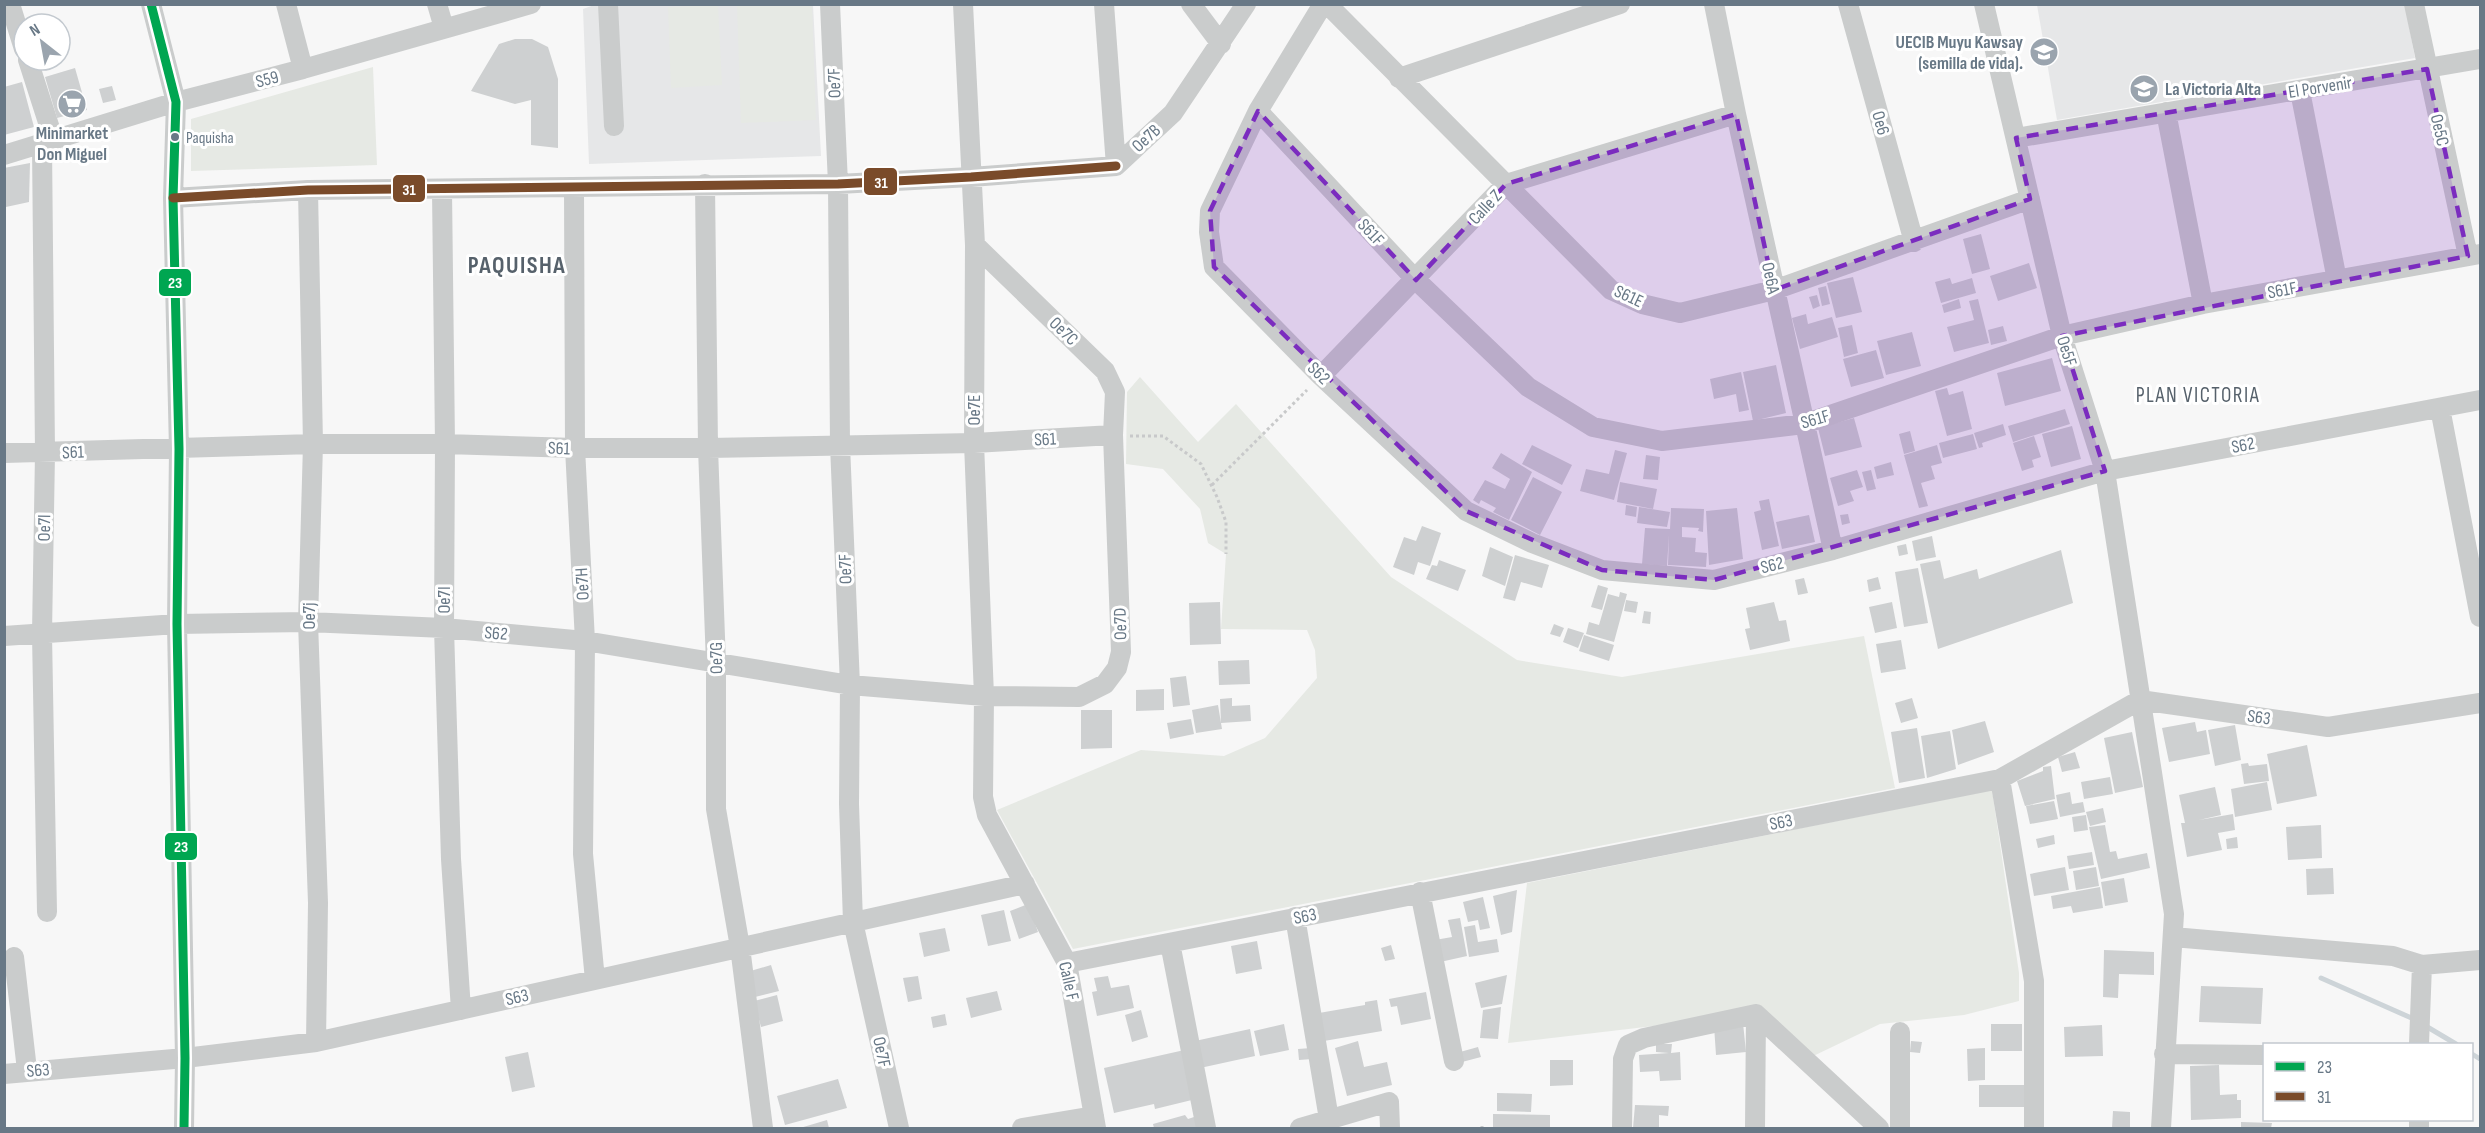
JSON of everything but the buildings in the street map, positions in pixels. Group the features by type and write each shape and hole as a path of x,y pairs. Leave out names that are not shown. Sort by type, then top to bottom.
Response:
{"street":[{"path":"151,4 176,102 173,198 179,449 177,624 185,1058 184,1128"},
{"path":"286,4 303,69"},
{"path":"437,4 444,28"},
{"name":"S59","path":"4,155 176,102 303,69 531,4"},
{"path":"608,4 614,126"},
{"name":"Oe7F","path":"830,4 838,184 840,445 850,685 849,804 854,922 899,1128"},
{"name":"Oe7E","path":"963,4 975,245 974,443 984,696 983,797 987,815"},
{"name":"Oe7B","path":"1104,4 1116,166"},
{"path":"1191,4 1221,44"},
{"name":"Oe7B","path":"1116,166 1173,113 1246,4"},
{"path":"1258,111 1325,4"},
{"name":"S61E","path":"1325,4 1611,290 1642,304 1680,313 1774,290 2030,199"},
{"path":"1399,78 1620,4"},
{"name":"Oe6A","path":"1714,4 1774,290 1833,550"},
{"name":"Oe6","path":"1848,4 1914,242"},
{"name":"Oe5F","path":"1984,4 2062,336 2105,471 2174,914 2161,1128"},
{"name":"Oe5C","path":"2414,4 2427,69 2474,255"},
{"name":"El Porvenir","path":"2016,138 2481,59"},
{"path":"30,72 48,143"},
{"path":"2300,91 2337,280"},
{"name":"S62","path":"1258,111 1210,211 1209,232 1214,267 1321,376 1466,511 1532,543 1602,570 1714,580 1833,550 2105,471 2481,400"},
{"name":"S61F","path":"1258,111 1416,280 1528,387 1593,427 1662,441 1804,424 2062,336 2203,304 2474,255"},
{"path":"2166,112 2203,304"},
{"name":"Calle Z","path":"1321,376 1416,280 1506,184 1736,114"},
{"name":"Oe7l","path":"48,143 42,634 48,912"},
{"path":"173,198 308,190 574,189 705,184 838,184 1116,166"},
{"name":"Oe7G","path":"705,184 708,448 716,664 716,809 740,947 763,1128"},
{"name":"Oe7H","path":"574,189 575,448 585,641 583,854 595,980"},
{"name":"Oe7j","path":"308,190 313,444 308,622 318,903 316,1042"},
{"name":"Oe7I","path":"442,190 445,444 444,628 451,859 461,1010"},
{"name":"Oe7C","path":"975,245 1105,371 1115,392 1113,435"},
{"path":"2440,408 2481,617"},
{"name":"S61","path":"4,453 313,444 708,448 974,443 1113,435"},
{"name":"Oe7D","path":"984,696 1079,697 1104,684 1117,668 1121,652 1113,435"},
{"name":"S62","path":"4,636 177,624 308,622 444,628 585,641 850,685 984,696"},
{"name":"S63","path":"1067,963 2000,779 2140,700 2328,727 2481,703"},
{"path":"2000,779 2034,981 2034,1128"},
{"name":"Calle F","path":"987,815 1067,963 1095,1122"},
{"name":"S63","path":"4,1074 27,1070 185,1058 316,1042 1025,884"},
{"path":"1420,892 1454,1061"},
{"path":"1295,917 1329,1119"},
{"path":"2173,937 2393,956 2422,965 2481,960"},
{"path":"1170,943 1206,1128"},
{"path":"14,957 27,1070"},
{"path":"2419,1043 2422,965"},
{"path":"1622,1128 1623,1059 1628,1045 1644,1038 1756,1014"},
{"path":"1755,1128 1756,1014"},
{"path":"1756,1014 1879,1128"},
{"path":"1900,1032 1900,1128"},
{"path":"2164,1054 2263,1055"},
{"path":"1300,1128 1389,1102 1390,1128"},
{"path":"1022,1128 1095,1122"}],"path":[{"path":"1212,485 1321,376"},
{"path":"1113,435 1163,436 1201,464 1226,522 1226,554"}],"highlighted area":[{"path":"2427,69 2468,256 2062,336 2105,471 1714,580 1602,570 1466,511 1214,267 1210,211 1258,111 1416,280 1506,184 1736,114 1774,290 2030,199 2016,138"}],"shaded area":[{"path":"597,4 813,5 821,156 589,164 583,9"},
{"path":"718,5 722,85 671,88 668,7"},
{"path":"737,5 812,5 816,120 741,123"},
{"name":"La Victoria Alta","path":"2037,5 2405,5 2415,58 2057,120"},
{"path":"373,67 377,165 191,171 191,119"},
{"path":"1140,377 1198,442 1236,404 1391,577 1517,660 1622,677 1864,636 1895,788 1073,949 997,810 1141,750 1224,756 1265,738 1317,678 1315,650 1307,630 1221,629 1226,554 1208,543 1200,509 1163,469 1126,464 1127,392"},
{"path":"1992,790 2019,973 2019,1001 1964,1015 1880,1024 1805,1060 1756,1014 1508,1043 1527,883"}],"waterway":[{"path":"2321,978 2416,1020"},
{"path":"2424,1025 2454,1043"},
{"path":"2473,1055 2480,1059"}],"transit line":[{"name":"23","path":"151,4 176,102 173,198 179,449 177,624 185,1058 184,1128"},
{"name":"31","path":"173,198 308,190 838,184 1116,166"}],"place":[{"name":"UECIB Muyu Kawsay (semilla de vida).","path":"2044,52"},
{"name":"La Victoria Alta","path":"2144,89"},
{"name":"Minimarket Don Miguel","path":"72,104"},
{"name":"Paquisha","path":"175,137"}],"district":[{"name":"PAQUISHA","path":"517,265"},
{"name":"PLAN VICTORIA","path":"2198,395"}]}
